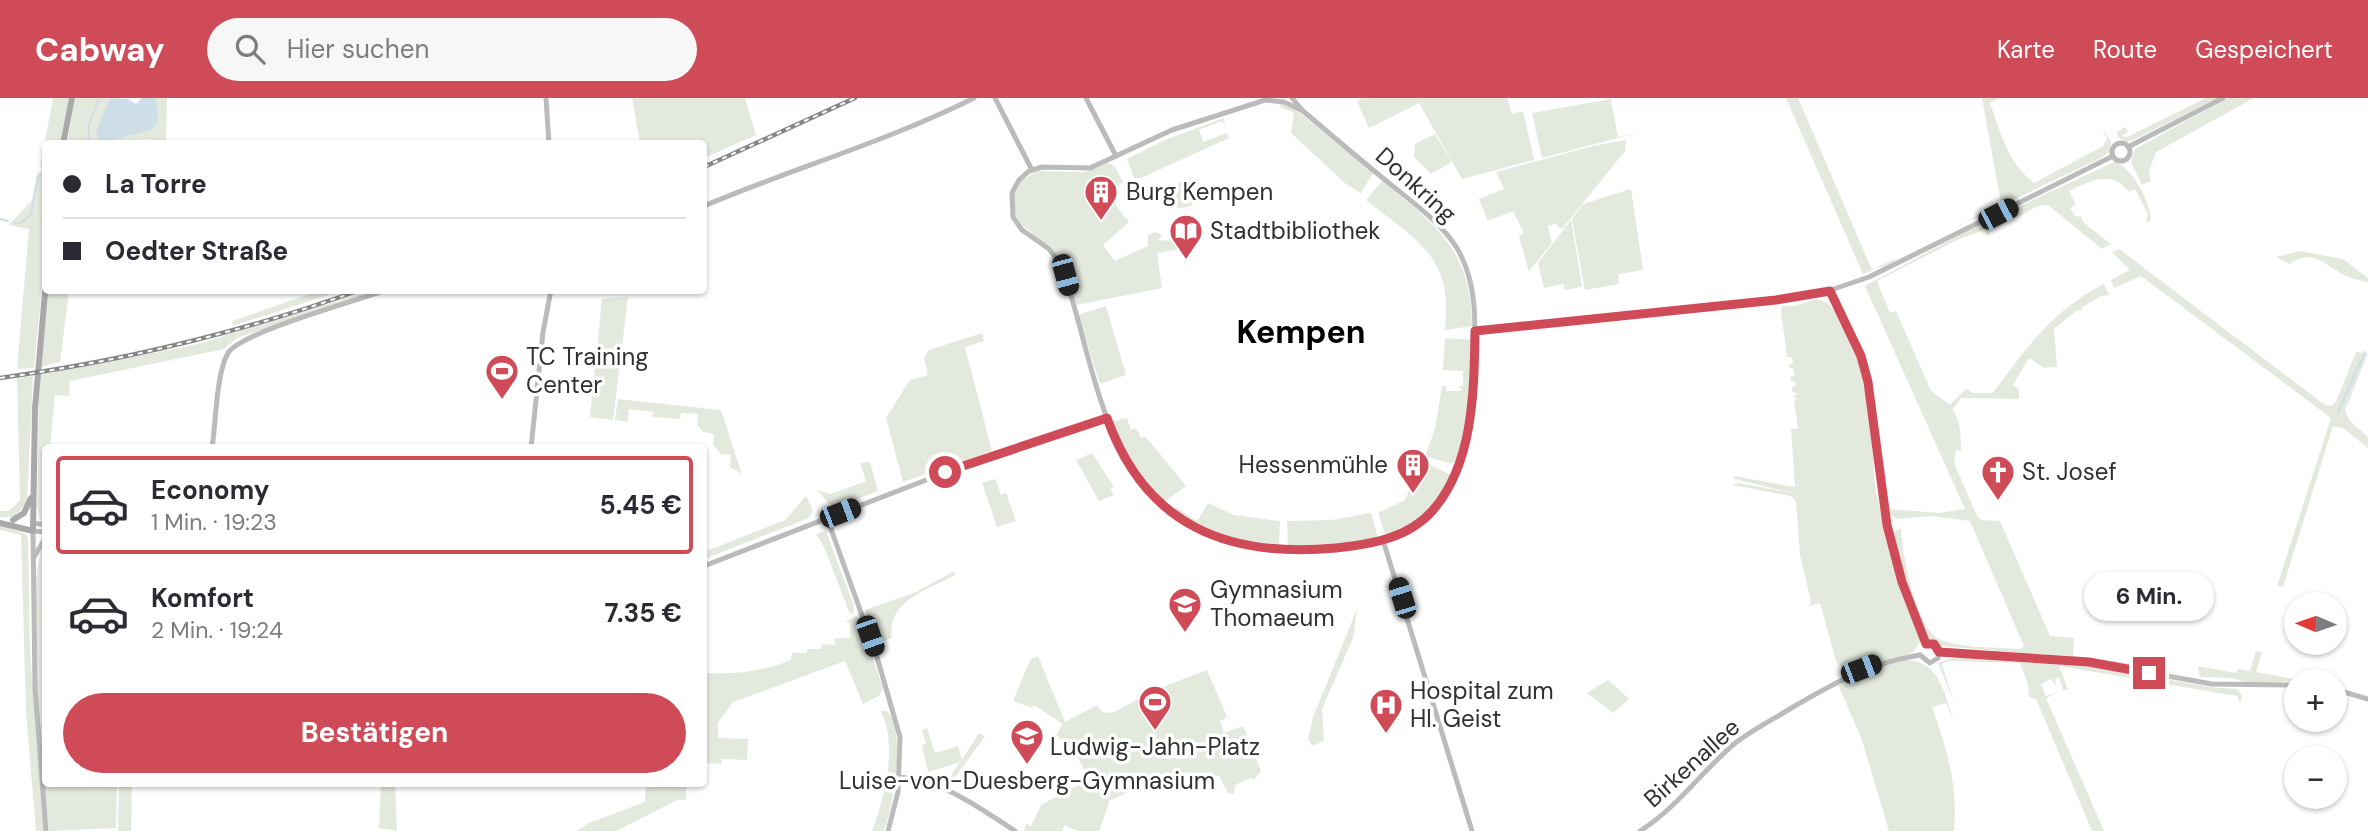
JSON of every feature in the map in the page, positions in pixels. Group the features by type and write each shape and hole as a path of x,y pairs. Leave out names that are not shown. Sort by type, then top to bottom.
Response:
{"main road":[{"path":"64,140 72,98"},
{"path":"546,98 549,140"},
{"path":"707,205 760,182 909,130 974,98"},
{"path":"995,98 1031,170 1045,167 1086,169 1172,130 1267,99"},
{"path":"1086,98 1116,156"},
{"name":"Donkring","path":"1031,170 1014,188 1012,212 1021,230 1054,253 1061,265 1107,418 1123,452 1142,482 1167,508 1204,533 1231,543 1271,548 1323,549 1383,540 1419,523 1445,493 1464,446 1472,390 1475,331 1469,277 1462,258 1448,235 1303,111 1293,98"},
{"path":"2128,147 2129,154 2125,160 2120,161 2113,156 2112,151 2116,144 2128,147 2224,98"},
{"name":"Donkring","path":"1267,99 1284,102 1303,111"},
{"path":"1475,331 1776,300 1830,291 1869,277 2113,156"},
{"path":"1830,291 1861,356 1868,382 1887,525 1902,582 1926,644 1920,655 1930,663 1938,658 1939,652 1934,644 1926,644"},
{"path":"42,779 35,688 33,493 37,386 45,294"},
{"path":"213,444 223,370 227,356 234,346 375,294"},
{"path":"531,444 551,294"},
{"path":"707,565 986,458 1107,418"},
{"path":"13,520 24,513 33,493"},
{"path":"827,518 890,699 900,737 900,777 888,831"},
{"path":"0,521 42,524"},
{"path":"0,521 42,534"},
{"path":"1383,540 1472,831"},
{"path":"33,559 42,542"},
{"path":"1939,652 2089,662 2212,684 2284,685"},
{"name":"Birkenallee","path":"1640,831 1673,808 1724,754 1754,730 1854,672 1886,661 1920,655"},
{"path":"2347,693 2368,699"},
{"path":"900,777 927,780 948,789 1015,831"},
{"path":"43,787 46,831"}],"shaded area":[{"path":"53,98 69,98 61,140 45,140"},
{"path":"75,98 110,98 99,140 68,140"},
{"path":"110,98 128,99 136,104 142,98 156,98 158,118 151,130 112,140 99,140 96,132"},
{"path":"156,98 167,98 166,140 105,140 151,130"},
{"path":"632,98 745,98 756,135 707,157 707,140 639,140"},
{"path":"1363,98 1507,98 1512,114 1523,111 1534,160 1462,179 1419,103 1369,128 1357,101"},
{"path":"1786,98 1798,98 1872,270 1895,259 1894,262 1863,274"},
{"path":"1982,98 2000,98 1990,103 2002,137 2018,166 2034,183 2103,146 2107,139 2102,129 2111,141 2110,151 2101,158 1956,227 2001,203"},
{"path":"2206,98 2218,98 2131,141 2126,142 2118,137 2117,132 2125,127 2128,132 2122,136 2127,137"},
{"path":"2228,98 2254,98 2156,152 2149,171 2151,181 2142,185 2131,162 2135,149"},
{"path":"1611,99 1618,137 1644,131 1542,158 1532,113"},
{"path":"1281,103 1300,113 1373,173 1361,193 1346,184 1291,133 1294,113 1280,107"},
{"path":"1224,118 1225,125 1222,121 1199,130 1203,142 1227,133 1229,138 1141,178 1134,178 1127,159 1165,140"},
{"path":"1435,134 1452,162 1431,174 1414,157 1415,144"},
{"path":"1626,140 1625,151 1562,229 1555,224 1548,226 1552,243 1529,271 1519,237 1524,233 1513,211 1488,221 1479,199 1504,189 1496,172"},
{"path":"2114,162 2133,177 2147,203 2151,219 2146,224 2148,214 2135,189 2129,192 2115,181 2100,179 2069,191 2076,205 2070,208 2075,216 2081,217 2084,223 2111,244 2102,249 2048,205 2038,206 1990,232 1988,236 1984,230 1957,240 1877,281 1890,313 1896,311 1931,391 1950,405 1966,389 1973,393 1993,393 2029,346 2055,318 2104,284 2109,295 2101,296 2082,307 2082,310 2076,311 2054,329 2057,367 2044,368 2029,358 2013,385 2019,389 2019,399 1961,398 1952,410 1959,425 1962,451 1956,450 1954,463 1977,516 1981,520 2000,521 2050,636 2074,638 2073,656 2155,667 2180,674 2038,654 1940,646 1928,638 1918,618 1893,537 1895,531 1901,528 1911,588 1923,620 1931,632 1939,639 1958,644 2020,649 2024,646 1970,521 1932,516 1897,519 1889,514 1891,509 1939,513 1965,509 1865,286 1963,233"},
{"path":"1108,163 1115,167 1123,182 1106,193 1129,222 1103,245 1115,261 1148,246 1148,235 1155,232 1162,235 1158,240 1177,241 1179,249 1157,253 1162,288 1076,305 1061,259 1020,223 1014,212 1014,195 1022,180 1037,171 1084,172"},
{"path":"42,171 42,287 34,368 17,369 29,229 9,225 32,200 37,173"},
{"path":"1193,177 1196,197 1191,198 1193,205 1178,209 1168,188"},
{"path":"1382,181 1434,227 1458,259 1470,300 1472,326 1445,330 1446,305 1437,267 1416,240 1366,200"},
{"path":"1631,189 1643,270 1618,274 1619,284 1585,290 1572,219 1583,204"},
{"path":"1571,220 1582,287 1565,290 1564,284 1544,288 1538,263"},
{"path":"2119,249 2325,405 2331,406 2336,402 2356,352 2368,353 2345,410 2350,421 2368,437 2368,448 2343,428 2333,426 2283,587 2277,586 2331,418 2141,276 2114,288 2111,280 2130,270 2112,252"},
{"path":"2300,251 2343,259 2368,278 2368,283 2346,276 2313,258 2298,259 2290,264 2276,257"},
{"path":"48,294 69,294 60,362 41,367"},
{"path":"310,294 332,294 232,326 233,321"},
{"path":"367,294 237,338 224,349 70,381 69,396 55,395 50,444 42,444 42,521 40,520 37,507 39,375 194,345"},
{"path":"628,297 613,420 590,417 602,299"},
{"path":"1817,299 1828,303 1838,316 1857,356 1869,404 1875,485 1884,530 1920,642 1909,654 1846,673 1836,661 1820,603 1809,606 1811,601 1800,555 1796,501 1791,496 1732,485 1739,483 1797,494 1734,479 1734,476 1795,487 1791,429 1798,429 1794,400 1798,399 1793,397 1797,394 1792,391 1792,387 1796,386 1790,377 1795,376 1793,368 1789,368 1789,364 1793,363 1792,357 1787,357 1781,312 1782,306 1794,306"},
{"path":"1106,306 1126,375 1100,384 1078,315"},
{"path":"982,333 984,341 965,347 992,451 903,482 886,418 910,380 928,375 924,358 929,350"},
{"path":"1445,338 1472,340 1467,416 1457,459 1452,464 1425,456 1435,429 1442,386 1446,386 1447,391 1462,391 1459,386 1463,386 1463,371 1443,370"},
{"path":"33,376 27,503 14,517 0,517 0,511 9,511 20,500 17,378"},
{"path":"618,399 721,410 742,474 730,467 731,455 721,454 713,445 714,434 703,432 697,425 698,414 681,413 680,419 652,417 653,412 629,409 628,422 615,420"},
{"path":"1127,418 1131,430 1136,428 1141,438 1145,436 1186,486 1164,502 1134,464 1111,422"},
{"path":"1092,453 1114,487 1110,489 1114,495 1099,501 1076,460"},
{"path":"1423,461 1451,475 1437,499 1423,514 1386,536 1378,513 1405,500"},
{"path":"870,462 878,491 836,507 829,504 817,490 831,494 866,481 860,463"},
{"path":"995,479 1001,495 1006,493 1016,521 997,527 982,483"},
{"path":"806,496 813,510 809,518 707,558 707,551 785,520"},
{"path":"1208,503 1234,515 1280,521 1279,545 1238,543 1210,533 1174,510 1176,507 1197,521"},
{"path":"1371,513 1378,538 1323,546 1288,546 1287,521 1332,520"},
{"path":"0,525 26,534 28,539 30,651 44,831 36,831 26,712 21,535 0,530"},
{"path":"826,531 854,606 854,612 850,614 824,547 816,534"},
{"path":"42,550 42,758 35,636 38,563"},
{"path":"954,571 955,575 911,598 902,606 892,625 892,638 877,643 865,610 916,592"},
{"path":"1357,609 1353,638 1322,709 1324,741 1312,746 1308,739 1313,717"},
{"path":"855,617 859,619 883,688 879,696 863,704 845,661 733,702 718,723 718,738 748,739 747,760 722,759 721,764 707,763 707,673 738,673 760,669 791,660 792,653 821,649 823,644 835,645 835,638 850,638 850,623 845,622"},
{"path":"2256,651 2262,652 2256,672 2284,677 2284,682 2249,683 2231,678 2200,677 2198,666 2236,673 2238,669 2250,671"},
{"path":"1038,656 1065,722 1097,705 1103,713 1114,712 1155,690 1207,670 1227,717 1220,721 1224,733 1243,726 1261,771 1254,780 1250,778 1235,785 1234,794 1228,793 1219,776 1169,775 1110,800 1099,831 1077,831 1065,825 1062,831 1024,831 1026,824 1031,826 1041,805 1089,779 1070,742 1068,744 1056,735 1063,724 1034,705 1032,708 1013,701 1030,660"},
{"path":"1956,657 2074,663 2210,687 2237,689 2242,696 2240,704 2237,696 2059,666 2068,690 2063,690 2059,677 2055,679 2056,687 2051,679 2041,684 2046,696 2057,693 2046,698 2104,831 2092,831 2036,699 2029,697 2028,684 2020,663 1950,661 1942,664 1954,702 1938,663"},
{"path":"1904,660 1916,661 1933,672 1944,691 1955,724 1946,703 1932,707 1953,783 1954,831 1889,831 1862,740 1838,684 1861,672"},
{"path":"1608,680 1629,699 1613,713 1587,693"},
{"path":"881,711 887,711 893,721 897,751 896,769 884,831 872,831 888,771 889,740"},
{"path":"927,728 935,753 958,746 962,760 979,733 985,736 951,783 946,783 960,762 928,772 922,745 926,744 922,730"},
{"path":"45,787 117,787 116,828 49,831"},
{"path":"119,787 132,787 131,831 118,831"},
{"path":"381,787 395,787 397,831 379,828"},
{"path":"646,787 686,787 686,800 677,800 616,831 576,831 589,823 645,802"}],"waterway":[{"path":"88,140 89,125 99,98"},
{"path":"14,223 21,223 31,214 38,177 42,174"},
{"path":"0,219 8,221"},
{"path":"2338,412 2365,352"}],"railway":[{"path":"707,166 855,98"},
{"path":"0,378 137,354 227,332 348,294"}],"place":[{"name":"Burg Kempen","path":"1101,222"},
{"name":"Stadtbibliothek","path":"1186,261"},
{"name":"TC Training Center","path":"502,401"},
{"name":"Hessenmühle","path":"1413,495"},
{"name":"St. Josef","path":"1998,502"},
{"name":"Gymnasium Thomaeum","path":"1185,634"},
{"name":"Ludwig-Jahn-Platz","path":"1155,732"},
{"name":"Hospital zum Hl. Geist","path":"1386,735"},
{"name":"Luise-von-Duesberg-Gymnasium","path":"1027,766"}],"district":[{"name":"Kempen","path":"1301,332"}],"route":[{"path":"945,472 1107,418 1123,452 1142,482 1184,522 1214,538 1249,546 1300,550 1345,547 1383,540 1419,523 1433,510 1449,486 1468,427 1475,331 1776,300 1830,291 1861,356 1872,402 1878,475 1887,525 1902,582 1926,644 1934,644 1939,652 2089,662 2149,673"}]}
